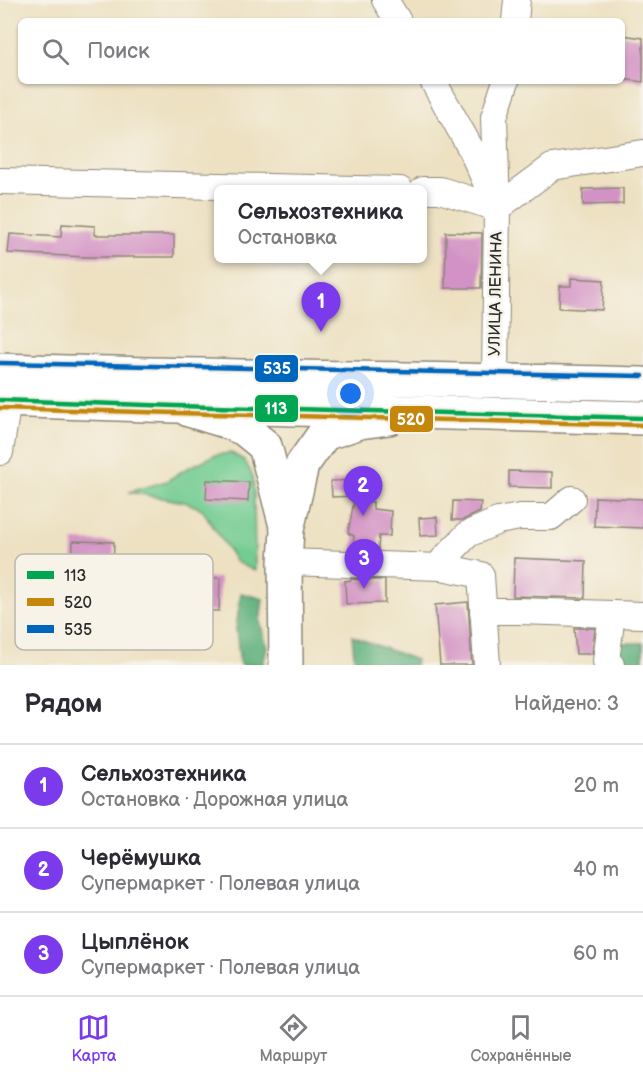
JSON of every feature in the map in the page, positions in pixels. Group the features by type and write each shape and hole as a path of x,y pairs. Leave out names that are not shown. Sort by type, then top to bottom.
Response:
{"main road":[{"path":"2,414 134,374 643,384"},
{"path":"2,414 176,406 643,418"},
{"path":"176,406 244,429 265,446 286,546"},
{"path":"286,665 286,546 302,465 324,434 360,422 424,413"}],"street":[{"path":"385,0 396,18"},
{"path":"515,18 517,0"},
{"name":"УЛИЦА ЛЕНИНА","path":"435,84 472,152 497,208"},
{"name":"УЛИЦА ЛЕНИНА","path":"495,380 497,208 494,117 505,84"},
{"name":"УЛИЦА ЛЕНИНА","path":"497,208 552,167 643,153"},
{"path":"0,181 214,185"},
{"path":"427,190 440,190 497,208"},
{"path":"442,567 443,560 468,534 498,521 520,517 551,517 572,499"},
{"path":"286,546 442,567 481,575 488,665"},
{"path":"483,611 643,615"},
{"path":"611,665 606,661 612,614"}],"green space":[{"path":"231,453 244,460 252,474 255,571 236,562 202,509 185,502 129,492 167,481 215,455"},
{"path":"241,593 263,599 260,622 267,646 263,665 240,665 236,629"},
{"path":"352,636 416,660 415,665 355,665"},
{"path":"619,643 643,643 643,662 619,662"}],"building":[{"path":"625,35 643,38 643,82 625,79"},
{"path":"623,188 623,204 583,205 583,189"},
{"path":"62,224 95,226 95,235 174,235 174,257 87,257 8,253 10,234 61,237"},
{"path":"446,232 482,233 481,288 445,288"},
{"path":"571,278 604,280 602,310 559,308 560,286 571,286"},
{"path":"361,469 366,469 368,502 373,502 373,509 391,511 390,536 379,536 378,550 353,549 354,536 348,533 355,496 332,497 331,481 359,480"},
{"path":"509,471 552,472 552,488 509,487"},
{"path":"207,480 249,482 248,501 206,499"},
{"path":"595,497 643,499 643,528 594,526"},
{"path":"453,501 481,502 480,512 463,520 452,520"},
{"path":"437,517 438,535 420,536 419,518"},
{"path":"73,541 114,542 114,554 73,554"},
{"path":"514,558 586,561 585,598 513,596"},
{"path":"213,578 220,578 219,611 213,611"},
{"path":"351,579 385,580 385,603 346,604 345,581"},
{"path":"468,602 472,665 440,665 435,605"},
{"path":"574,628 595,628 592,654 576,654"}],"transit line":[{"name":"535","path":"0,363 643,376"},
{"name":"113","path":"0,400 643,418"},
{"name":"520","path":"0,408 643,425"}],"place":[{"name":"Сельхозтехника","path":"321,332"},
{"name":"Черёмушка","path":"363,516"},
{"name":"Цыплёнок","path":"364,589"}]}
